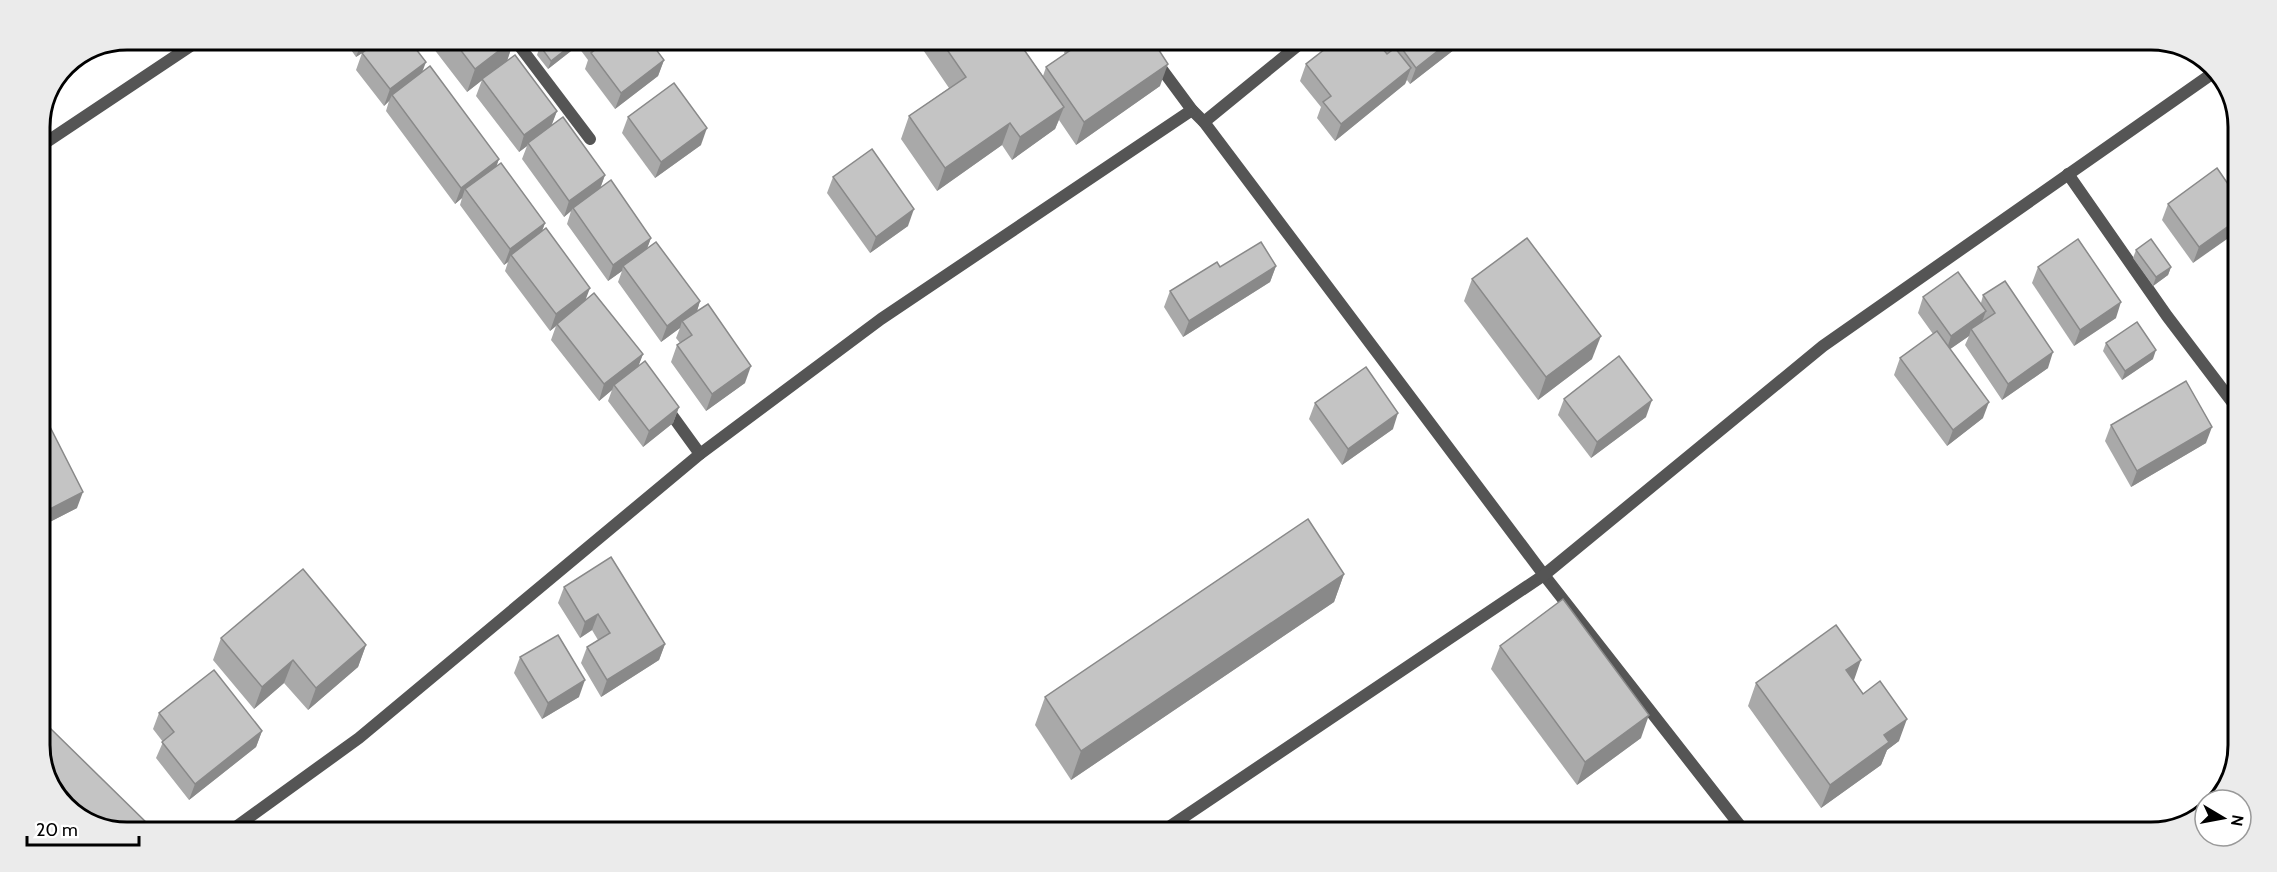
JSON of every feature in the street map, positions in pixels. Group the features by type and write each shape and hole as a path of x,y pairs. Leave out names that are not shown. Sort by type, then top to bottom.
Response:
{"street":[{"path":"49,140 186,49"},
{"path":"522,49 590,139"},
{"path":"1147,49 1544,575 1737,822"},
{"path":"1204,122 1293,49"},
{"path":"1176,822 1544,575 1823,346 2208,76"},
{"path":"243,822 359,738 700,454 881,319 1192,110"},
{"path":"2068,174 2167,316 2227,396"},
{"path":"658,396 700,454"}],"building":[{"path":"368,49 416,49 426,62 390,89 362,53"},
{"path":"460,49 501,49 475,69"},
{"path":"542,49 566,49 551,61"},
{"path":"596,49 656,49 664,60 621,93 591,53"},
{"path":"947,49 1024,49 1064,107 1020,137 1010,123 945,168 909,116 966,77"},
{"path":"1072,49 1158,49 1168,64 1084,122 1046,67"},
{"path":"1325,49 1383,49 1387,54 1396,49 1411,68 1341,124 1323,102 1331,96 1306,64"},
{"path":"1402,49 1440,49 1416,68"},
{"path":"515,55 557,111 524,135 482,79"},
{"path":"430,66 499,159 461,188 392,95"},
{"path":"674,83 707,128 661,162 628,117"},
{"path":"563,117 605,175 569,201 528,143"},
{"path":"872,149 914,209 876,237 833,177"},
{"path":"501,163 545,223 510,249 465,189"},
{"path":"2217,168 2227,183 2227,227 2199,247 2168,204"},
{"path":"611,180 651,238 613,265 573,208"},
{"path":"546,228 590,288 556,314 511,255"},
{"path":"1527,238 1601,336 1546,377 1472,279"},
{"path":"2078,239 2121,302 2080,330 2038,267"},
{"path":"2151,239 2171,267 2156,277 2136,250"},
{"path":"656,242 700,301 667,326 623,266"},
{"path":"1261,242 1276,266 1189,321 1170,291 1217,262 1220,267"},
{"path":"1958,272 1986,311 1951,336 1923,297"},
{"path":"2005,281 2053,352 2008,384 1971,329 1995,313 1983,295"},
{"path":"594,293 643,354 604,384 557,324"},
{"path":"708,304 751,366 712,394 677,345 692,335 682,321"},
{"path":"2137,322 2156,350 2125,371 2106,343"},
{"path":"1937,331 1989,402 1953,430 1900,358"},
{"path":"1619,356 1652,400 1597,442 1564,399"},
{"path":"645,361 679,407 649,431 614,385"},
{"path":"1366,367 1398,413 1348,449 1315,403"},
{"path":"2186,381 2212,427 2137,471 2111,425"},
{"path":"49,426 83,492 50,509"},
{"path":"1308,519 1344,574 1081,751 1045,697"},
{"path":"611,557 665,644 607,680 587,647 610,633 598,614 585,622 564,587"},
{"path":"303,569 366,645 316,688 293,660 262,687 221,638"},
{"path":"1563,599 1649,715 1585,762 1500,646"},
{"path":"1836,625 1861,660 1846,670 1863,694 1880,681 1907,719 1884,735 1889,742 1830,785 1756,683"},
{"path":"558,635 585,680 548,703 520,657"},
{"path":"214,670 262,731 195,784 162,742 174,732 159,713"},
{"path":"50,730 146,822 112,821 93,815 72,800 55,775 51,760"}]}
